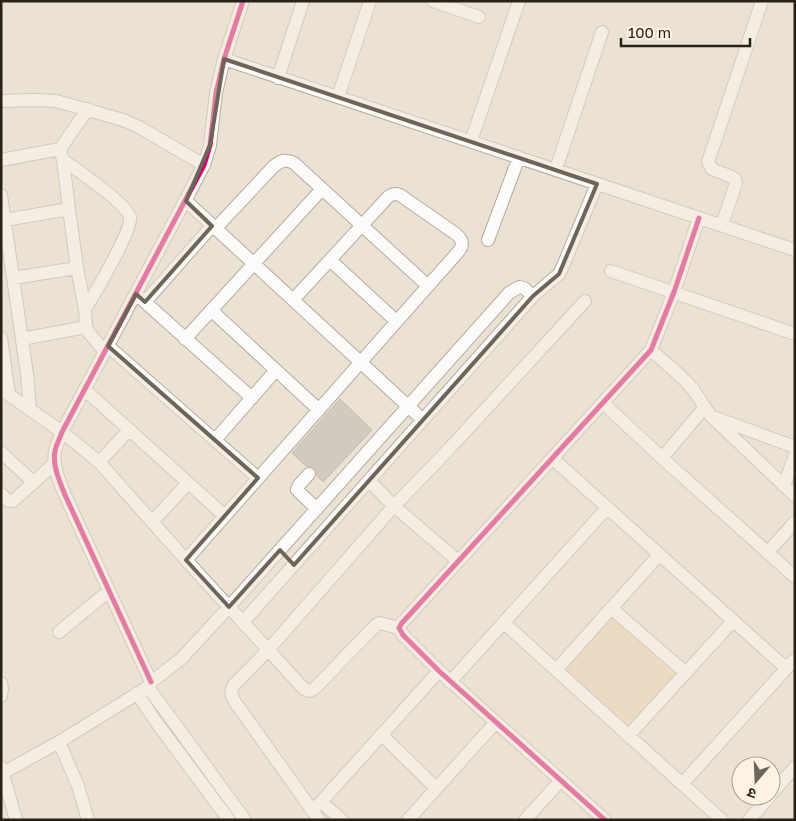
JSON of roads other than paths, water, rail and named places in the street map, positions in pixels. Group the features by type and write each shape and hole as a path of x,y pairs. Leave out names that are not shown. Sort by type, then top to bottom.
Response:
{"street":[{"path":"229,820 154,718 146,687 109,591 65,495 58,476 55,452 62,432 106,349 140,298 204,165 210,145 216,93 224,60 243,1"},
{"path":"278,78 303,1"},
{"path":"338,97 370,1"},
{"path":"433,1 479,17"},
{"path":"471,141 519,1"},
{"path":"722,225 736,183 732,177 712,169 708,162 762,1"},
{"path":"556,169 602,32"},
{"path":"224,60 795,250"},
{"path":"1,101 56,101 123,120 140,127 204,165"},
{"path":"88,109 62,154 77,268 86,309 86,327 89,333 106,349 258,478"},
{"path":"1,160 62,154 130,214 131,220 122,242 86,309"},
{"path":"488,240 520,157"},
{"path":"140,298 282,160 294,163 428,286"},
{"path":"243,622 533,296 559,274 597,184"},
{"path":"185,339 322,189"},
{"path":"186,560 462,248 461,238 396,194 388,197 293,300"},
{"path":"1,195 22,339 30,410"},
{"path":"186,201 423,420"},
{"path":"5,220 69,209"},
{"path":"399,628 651,350 674,292 699,218"},
{"path":"330,260 396,322"},
{"path":"13,278 77,268"},
{"path":"612,271 795,334"},
{"path":"16,820 2,771 59,742 146,687 181,659 509,293 519,287 524,288 533,296"},
{"path":"140,298 252,398"},
{"path":"342,820 317,810 231,696 231,691 234,685 268,650 394,506 585,301"},
{"path":"211,310 319,410"},
{"path":"22,339 86,327"},
{"path":"1,338 5,392 62,432 99,462 304,689 312,691 376,625 380,623 399,628 403,635 450,682 605,820"},
{"path":"651,350 691,387 708,413 795,496"},
{"path":"215,440 276,370"},
{"path":"85,390 225,516"},
{"path":"603,403 795,577"},
{"path":"708,413 795,447"},
{"path":"662,458 708,413"},
{"path":"99,462 129,430"},
{"path":"1,452 34,483"},
{"path":"784,486 795,455"},
{"path":"552,458 734,621 791,664 682,784"},
{"path":"1,494 6,500 13,501 55,463"},
{"path":"309,474 297,490 317,508"},
{"path":"368,481 458,561"},
{"path":"152,522 188,483"},
{"path":"450,682 607,508"},
{"path":"767,553 795,522"},
{"path":"280,550 294,564"},
{"path":"556,670 659,555"},
{"path":"59,632 109,591"},
{"path":"611,608 686,673"},
{"path":"628,736 734,621"},
{"path":"504,623 722,820"},
{"path":"317,810 439,671"},
{"path":"1,683 1,696"},
{"path":"146,687 245,820"},
{"path":"408,820 496,722"},
{"path":"382,734 436,788"},
{"path":"59,742 78,786 88,820"},
{"path":"781,784 793,773"},
{"path":"525,820 561,780"},
{"path":"749,820 761,806"}]}
